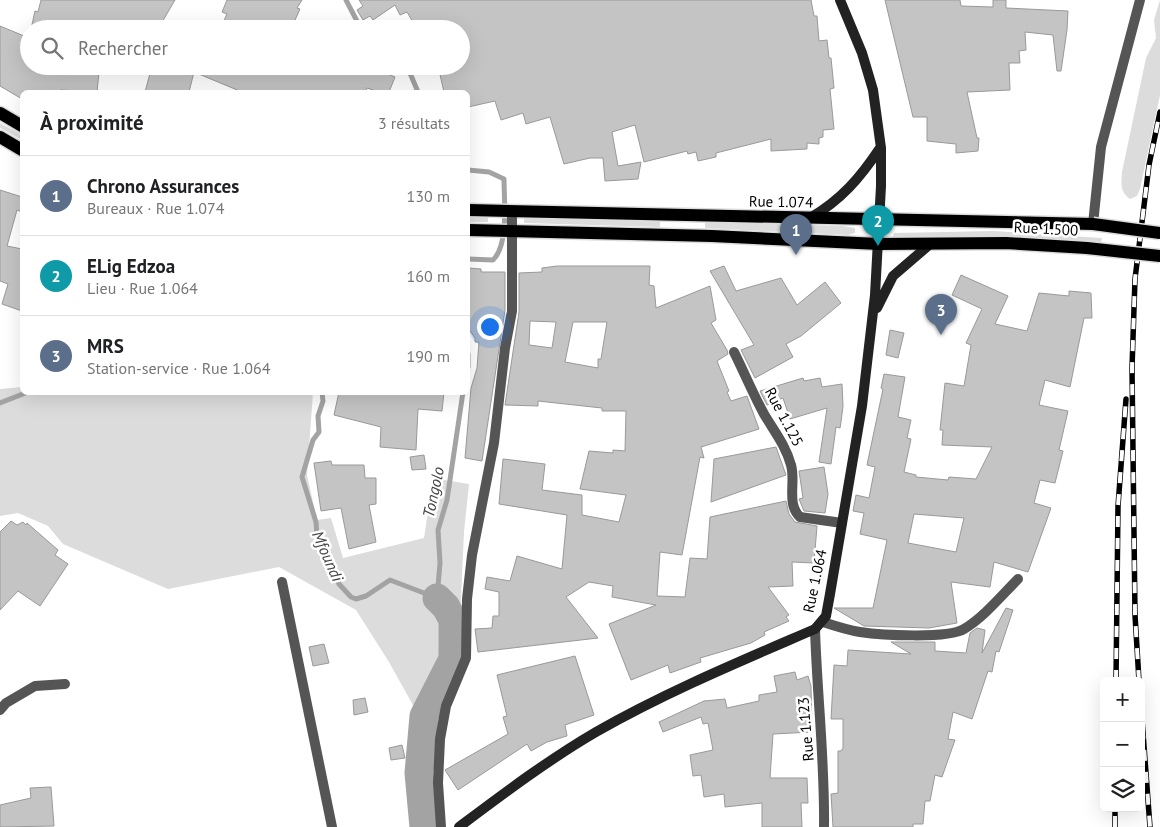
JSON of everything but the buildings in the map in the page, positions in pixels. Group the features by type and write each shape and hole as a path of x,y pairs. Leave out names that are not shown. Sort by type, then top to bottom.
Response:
{"main road":[{"name":"Rue 1.064","path":"459,827 505,792 595,733 680,689 819,626 830,594 855,457 870,330 880,220 881,148 873,90 862,53 840,0"},
{"path":"0,113 20,125"},
{"path":"0,137 20,149"},
{"path":"808,219 825,209 852,187 881,148"},
{"name":"Rue 1.074","path":"470,210 1093,224 1160,233"},
{"path":"683,236 684,216"},
{"path":"470,230 929,245"},
{"name":"Rue 1.500","path":"929,245 1006,243 1087,248 1160,256"},
{"path":"870,330 878,306 893,276 929,245"}],"street":[{"path":"1093,224 1101,147 1140,0"},
{"path":"441,827 438,784 440,739 446,706 466,658 467,599 472,555 494,443 505,348 512,311 512,211"},
{"name":"Rue 1.125","path":"734,352 764,413 787,453 792,468 793,505 796,513 800,517 842,523"},
{"path":"819,626 866,633 951,634 963,630 1018,579"},
{"path":"282,582 332,827"},
{"name":"Rue 1.123","path":"819,626 824,765 824,827"},
{"path":"0,710 6,703 35,686 65,684"}],"shaded area":[{"path":"1160,0 1160,95 1140,189 1137,196 1130,199 1123,191 1121,184 1122,172 1146,58 1156,38 1154,20"},
{"path":"0,123 20,134 20,139 0,128"},
{"path":"470,217 488,217 488,222 470,222"},
{"path":"524,218 660,221 660,227 524,223"},
{"path":"705,222 843,226 855,228 855,233 848,235 705,228"},
{"path":"994,231 1102,238 1101,243 993,236 894,239 893,236 894,233"},
{"path":"20,387 20,395 313,395 307,475 317,520 331,518 343,558 424,538 433,478 469,484 464,532 458,663 436,719 418,722 414,707 389,662 356,610 279,567 168,589 63,544 48,526 18,513 0,516 0,389"}],"waterway":[{"name":"Tongolo","path":"346,0 356,20"},
{"name":"Tongolo","path":"411,75 417,90"},
{"name":"Tongolo","path":"470,170 489,172 504,179 505,210 504,233 498,253 493,260 470,259"},
{"name":"Mfoundi","path":"0,403 20,395"},
{"name":"Mfoundi","path":"322,395 323,401 318,416 319,432 313,440 302,477 316,522 317,537 324,545 339,584 351,597 356,599 366,596 390,580 437,598 440,563 438,530 447,500 463,395"},
{"name":"Mfoundi","path":"424,827 419,773 424,716 453,659 453,620 446,607 437,598"}],"railway":[{"path":"1139,677 1135,615 1132,368 1135,279 1149,165 1160,112"},
{"path":"1116,677 1118,506 1126,399"},
{"path":"1142,722 1150,827"},
{"path":"1115,812 1115,827"}],"place":[{"name":"ELig Edzoa","path":"878,246"},
{"name":"Chrono Assurances","path":"796,255"},
{"name":"MRS","path":"941,335"}]}
